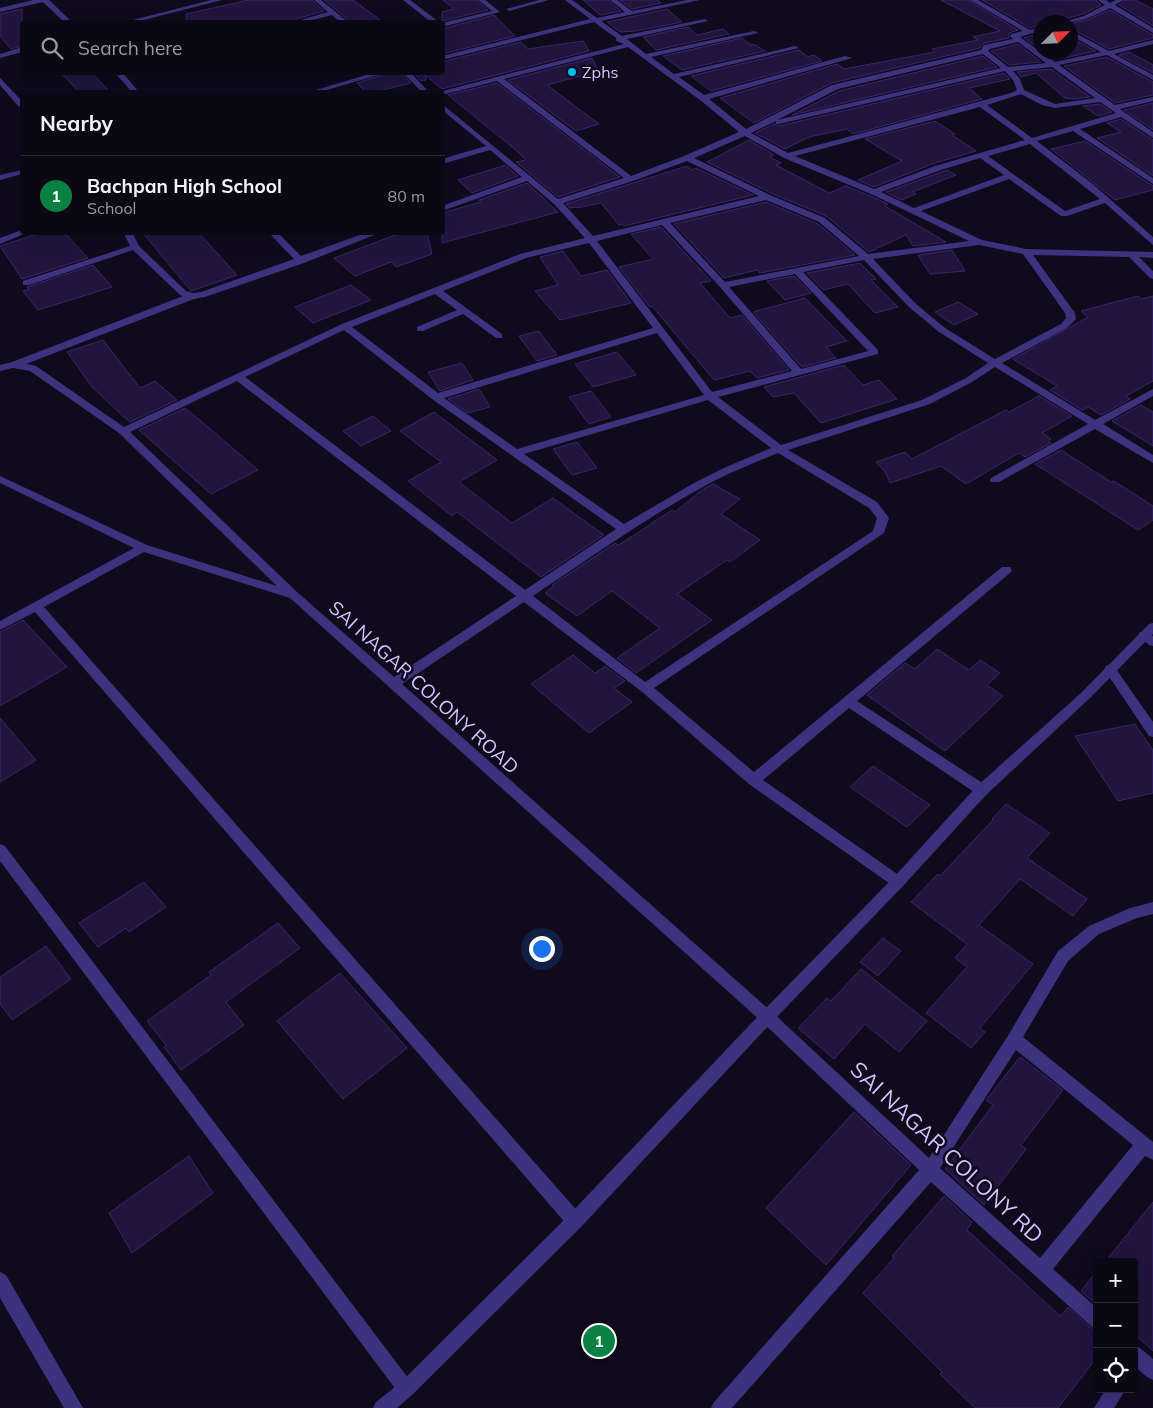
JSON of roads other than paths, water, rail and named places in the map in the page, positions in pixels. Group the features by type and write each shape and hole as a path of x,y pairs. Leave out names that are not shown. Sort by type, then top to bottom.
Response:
{"street":[{"path":"0,10 41,0"},
{"path":"45,0 66,20"},
{"path":"137,20 219,0"},
{"path":"317,0 342,20"},
{"path":"406,0 432,20"},
{"path":"445,25 498,12 481,0"},
{"path":"568,0 619,39 674,76 744,132 787,156 874,192 978,242 1026,252 1153,255"},
{"path":"613,0 630,12"},
{"path":"445,57 672,2 697,0"},
{"path":"973,0 1027,31"},
{"path":"1101,0 1153,30"},
{"path":"1078,19 1121,0"},
{"path":"306,20 333,13"},
{"path":"619,39 705,21"},
{"path":"1033,30 1014,34 1014,38 1055,64 1153,136"},
{"path":"645,56 754,33"},
{"path":"1078,37 1153,78"},
{"path":"557,202 630,179 687,158 760,126 835,87 984,52 987,47 1018,40"},
{"path":"760,126 1006,69 1055,64 1108,54 1153,42"},
{"path":"445,92 628,45"},
{"path":"674,76 796,48"},
{"path":"0,56 20,51"},
{"path":"984,52 1006,69 1021,86 1021,91"},
{"path":"703,98 718,96 848,58"},
{"path":"120,75 134,90"},
{"path":"320,90 375,75"},
{"path":"408,75 424,90"},
{"path":"498,78 630,179"},
{"path":"0,80 20,103"},
{"path":"1021,91 1045,104 1055,106 1102,99"},
{"path":"787,156 1014,95 1021,91"},
{"path":"1113,108 1153,99"},
{"path":"980,104 1032,141 1106,200 1153,242"},
{"path":"445,108 557,202 590,238 710,396 779,449 873,505 883,518 878,533 645,688"},
{"path":"874,192 938,168 1122,114"},
{"path":"445,120 456,117"},
{"path":"1074,128 1153,181"},
{"path":"445,161 492,146"},
{"path":"981,155 1064,214 1106,200"},
{"path":"687,158 767,197 803,210 822,220 866,257 912,305 942,330 1153,460"},
{"path":"0,178 20,173"},
{"path":"913,211 1009,176"},
{"path":"445,208 528,178"},
{"path":"123,431 345,326 523,256 590,238 767,197"},
{"path":"664,221 723,285 798,372"},
{"path":"0,240 20,234"},
{"path":"129,235 136,246 183,294 192,296"},
{"path":"275,235 301,261"},
{"path":"0,368 13,365 192,296 202,295 370,235"},
{"path":"723,285 866,257 978,242"},
{"path":"26,283 136,246"},
{"path":"393,684 624,529 698,485 730,469 779,449 926,402 1064,326 1071,319 1070,313 1026,252"},
{"path":"1132,255 1153,276"},
{"path":"514,453 710,396 875,352 796,270"},
{"path":"436,290 499,336"},
{"path":"420,329 464,310"},
{"path":"345,326 436,397 624,529"},
{"path":"436,397 659,329"},
{"path":"13,365 33,368 123,431 294,594"},
{"path":"237,376 645,688 754,780 898,882"},
{"path":"995,480 1153,392"},
{"name":"SAI NAGAR COLONY ROAD","path":"0,479 143,548 294,594 767,1017"},
{"path":"0,626 143,548"},
{"path":"754,780 1006,570"},
{"path":"37,607 575,1221"},
{"path":"382,1408 406,1389 575,1221 767,1017 898,882 982,790 1085,696 1110,669 1150,635"},
{"path":"1110,669 1153,732"},
{"path":"847,701 982,790"},
{"path":"0,850 406,1389"},
{"path":"720,1408 930,1170 1014,1040 1063,956 1094,930 1135,912 1153,908"},
{"name":"SAI NAGAR COLONY RD","path":"767,1017 930,1170 1093,1316"},
{"path":"1014,1040 1148,1148 1041,1270"},
{"path":"0,1282 74,1408"},
{"path":"1103,1408 1114,1393"}],"lane":[{"path":"509,9 546,0"}],"place":[{"name":"Zphs","path":"572,72"},
{"name":"Bachpan High School","path":"599,1341"}]}
